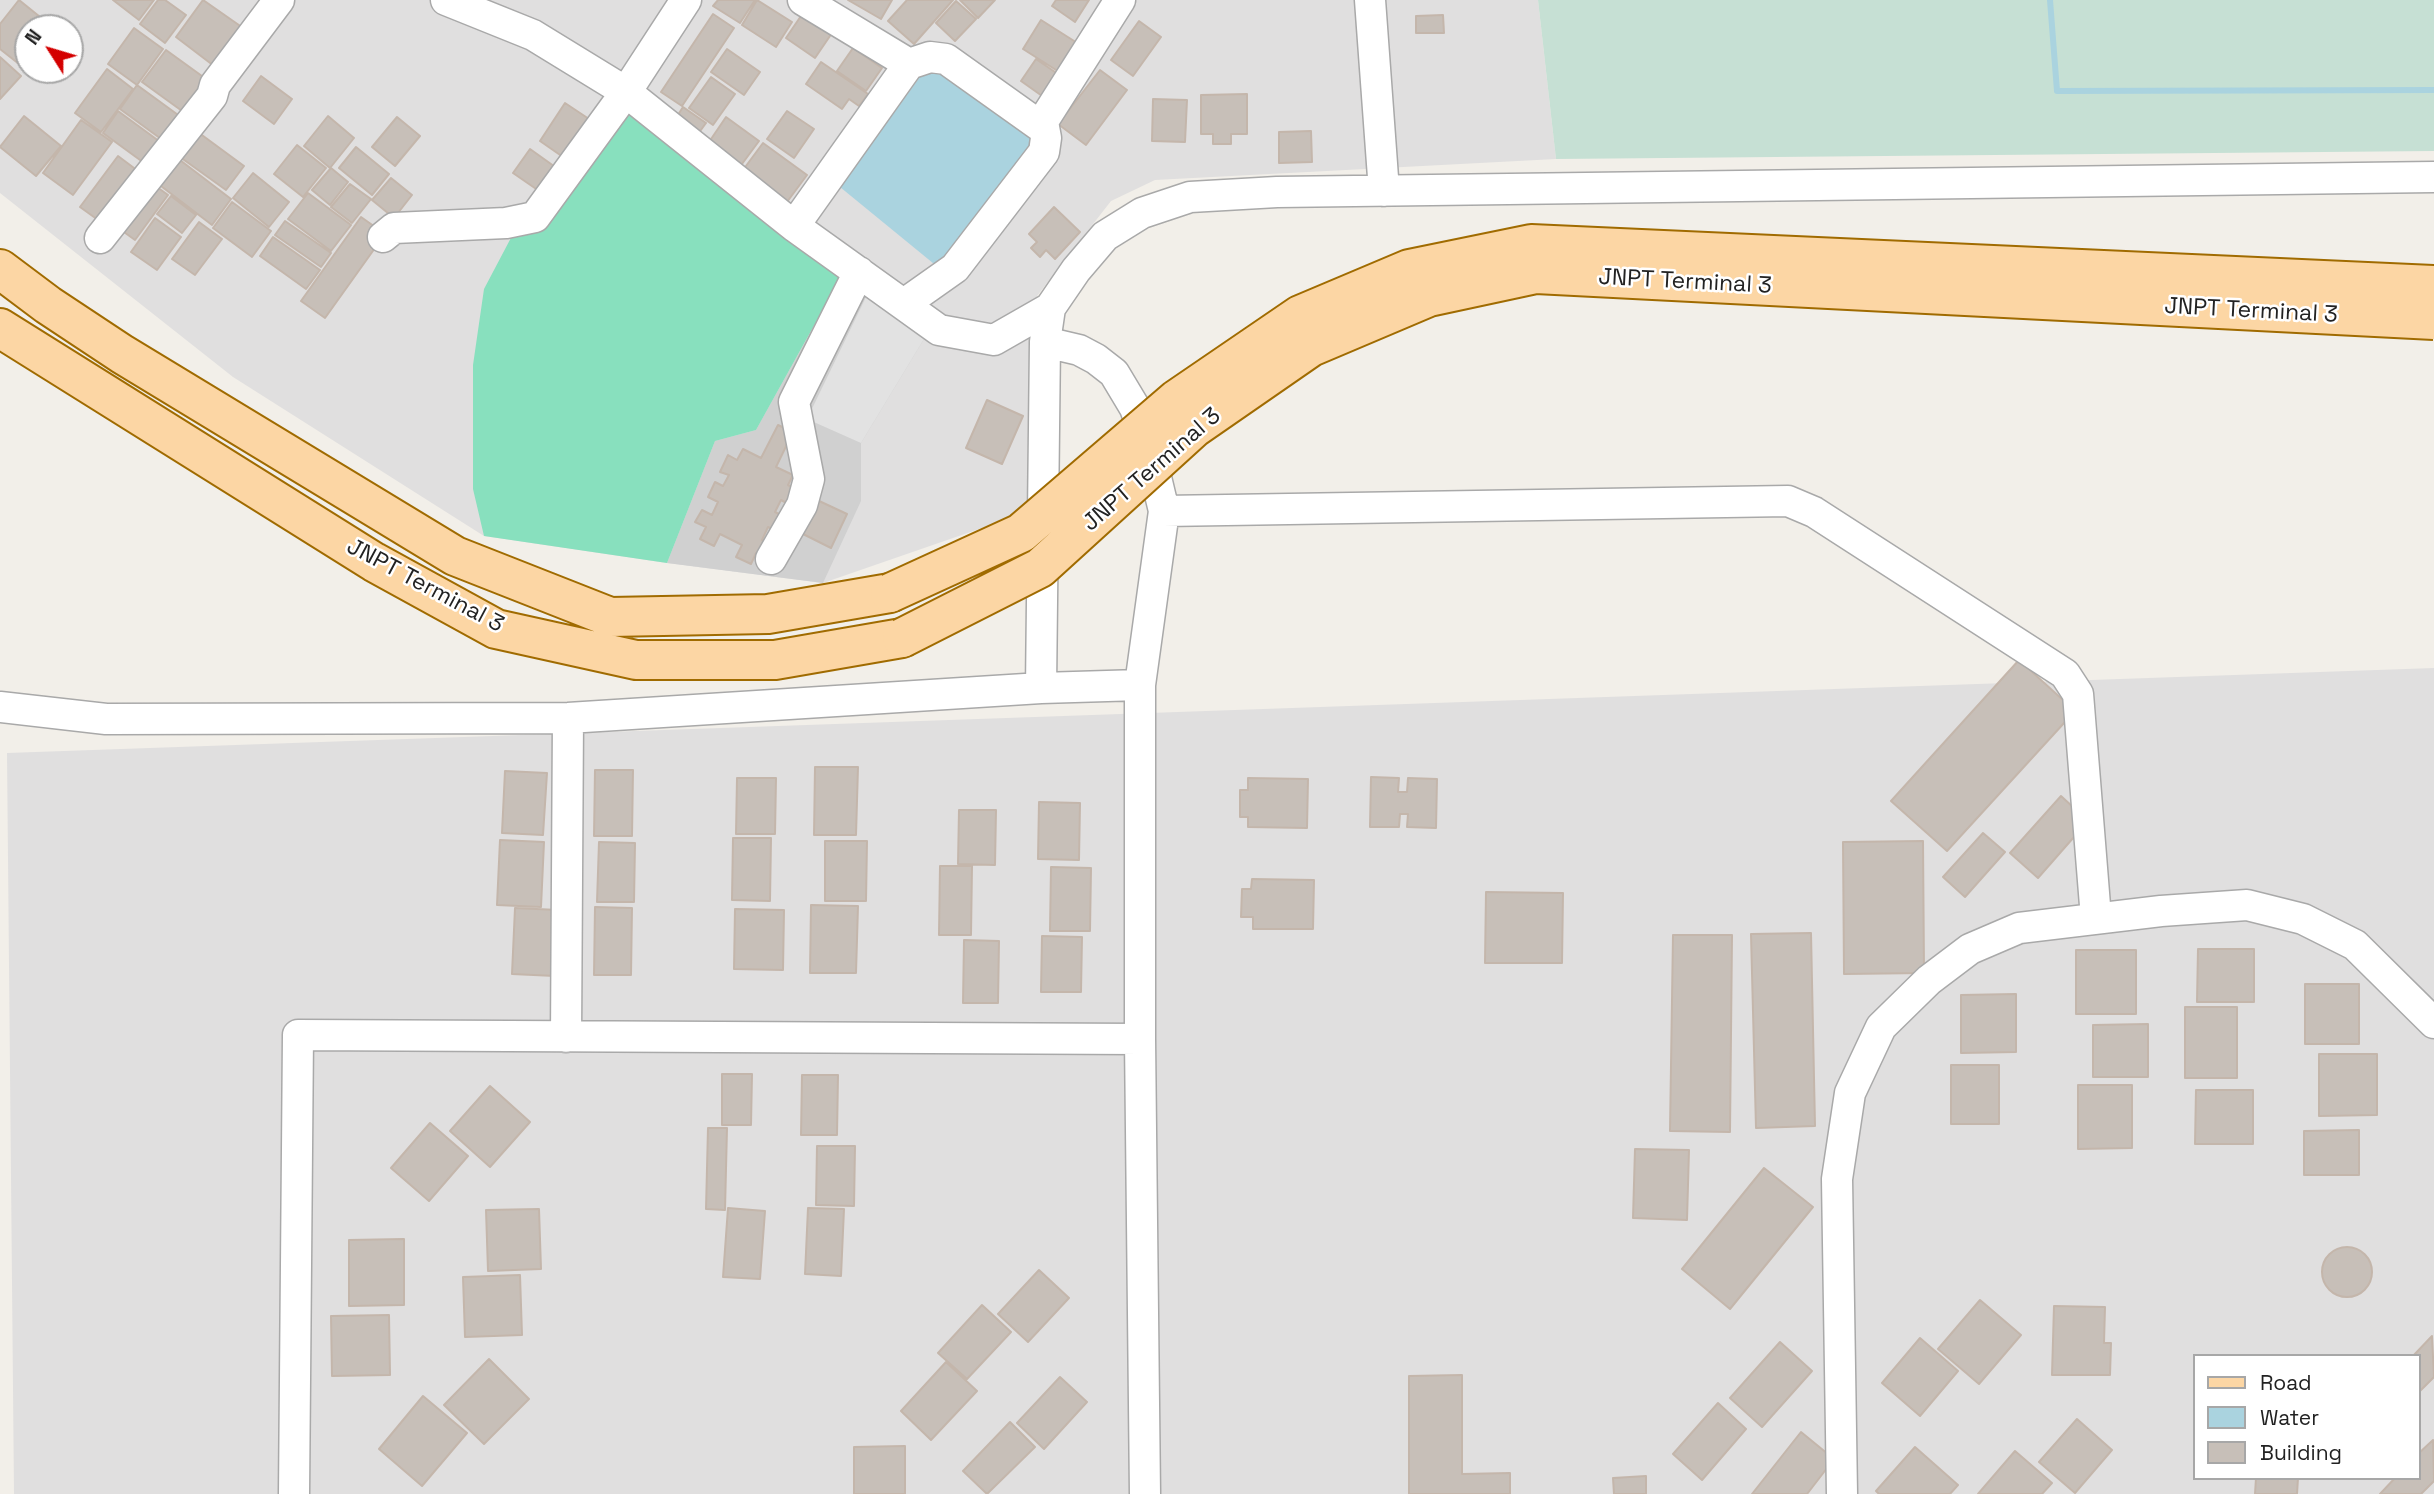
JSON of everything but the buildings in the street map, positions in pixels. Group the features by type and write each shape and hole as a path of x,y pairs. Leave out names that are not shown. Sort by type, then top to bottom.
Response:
{"main road":[{"name":"JNPT Terminal 3","path":"0,269 122,354 455,556 610,617 768,614 890,593 1021,533 1177,399 1300,315 1409,270 1531,244 2434,285"},
{"name":"JNPT Terminal 3","path":"0,328 373,562 496,629 636,660 775,660 902,638 1041,568 1194,428 1311,347 1429,297 1536,274 2434,320"}],"street":[{"path":"100,238 212,96 215,85 279,0"},
{"path":"446,0 533,35 626,92 794,226 939,330 994,340 1050,308 1076,270 1105,236 1142,213 1190,197 1277,192 2434,177"},
{"path":"383,237 394,228 506,223 535,217 626,92 686,0"},
{"path":"803,0 909,65"},
{"path":"794,226 909,65 930,57 946,59 1040,126 1120,0"},
{"path":"1370,0 1384,191"},
{"path":"904,304 955,268 996,215 1044,152 1046,138 1043,122"},
{"path":"771,559 802,505 809,479 794,402 859,272"},
{"path":"1041,688 1045,342 1050,308"},
{"path":"1045,342 1079,351 1096,359 1114,373 1138,418 1149,448 1164,511 1140,685 1144,1494"},
{"path":"1164,511 1788,501 1805,508 2065,674 2078,694 2096,918"},
{"path":"0,707 106,719 568,718 1041,688 1140,685"},
{"path":"566,1037 568,718"},
{"path":"1842,1494 1837,1179 1850,1093 1881,1027 1929,980 1970,949 2019,928 2161,911 2247,905 2303,919 2355,945 2434,1023"},
{"path":"294,1494 298,1035 1140,1039"}],"shaded area":[{"path":"0,0 1538,0 1556,159 1155,180 1111,201 1037,296 1031,511 823,583 484,536 233,377 0,193"},
{"path":"842,275 927,334 861,443 861,501 823,583 667,563 715,441 756,430"},
{"path":"868,293 927,334 861,443 807,419"},
{"path":"2434,668 2434,1494 14,1494 7,753"}],"green space":[{"path":"1538,0 2434,0 2434,151 1556,159"},
{"path":"631,108 842,275 756,430 715,441 667,563 484,536 473,489 473,365 484,289 513,234"}],"water":[{"path":"922,74 953,74 1039,137 939,268 840,187"}],"waterway":[{"path":"2050,0 2057,91 2434,90"}]}
